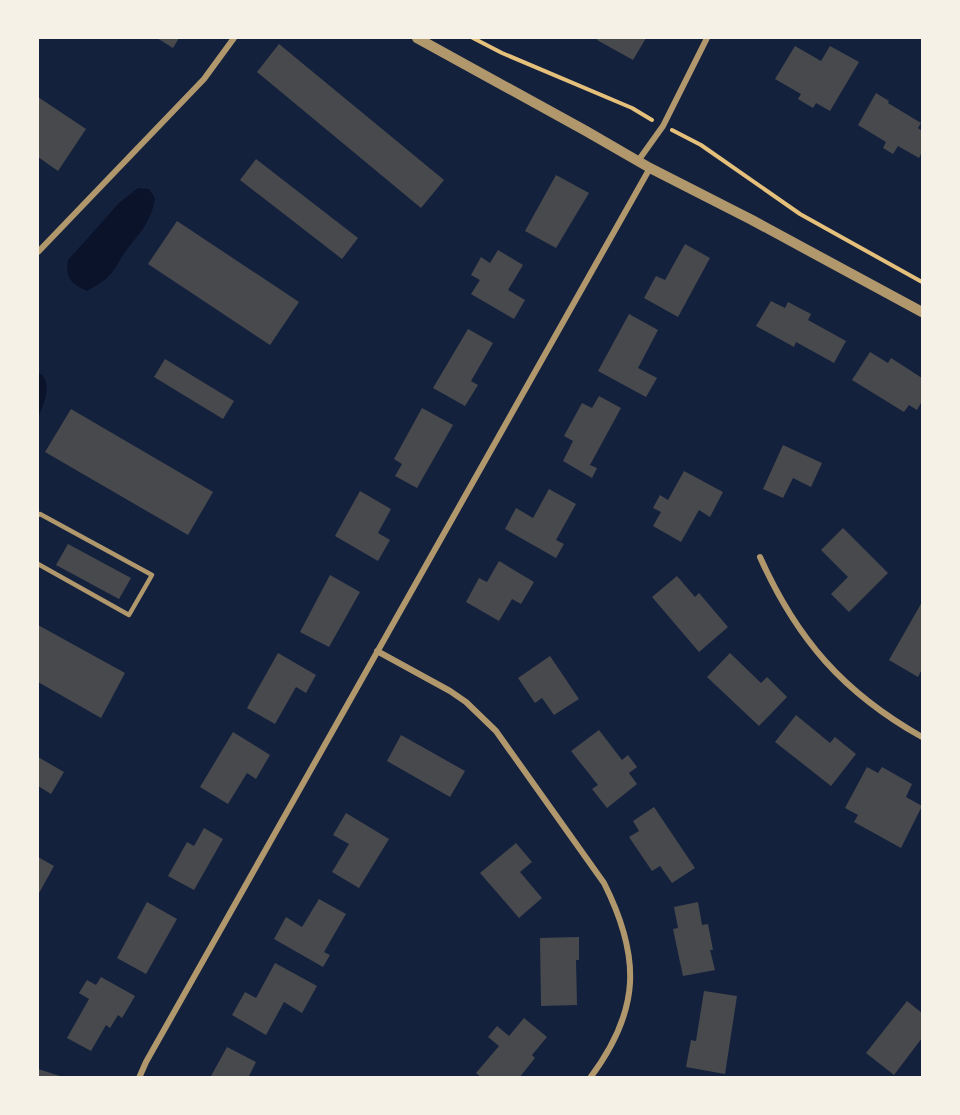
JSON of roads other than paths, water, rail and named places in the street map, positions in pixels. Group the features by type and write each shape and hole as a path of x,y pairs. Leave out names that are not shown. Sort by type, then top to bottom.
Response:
{"street":[{"path":"38,252 204,79 234,38"},
{"path":"417,38 650,168 922,312"},
{"path":"638,161 663,126 707,38"},
{"path":"140,1077 146,1062 650,168"},
{"path":"760,557 773,586 796,623 833,671 864,699 922,737"},
{"path":"377,651 450,691 466,702 496,731 604,883 618,910 630,956 631,978 627,1003 606,1056 590,1077"}],"lane":[{"path":"38,515 40,514 152,575 129,615 38,564"}],"water":[{"path":"138,188 149,189 155,198 151,214 144,227 108,277 87,291 77,286 68,276 68,260 119,203"},
{"path":"38,372 46,381 47,387 38,418"}]}
